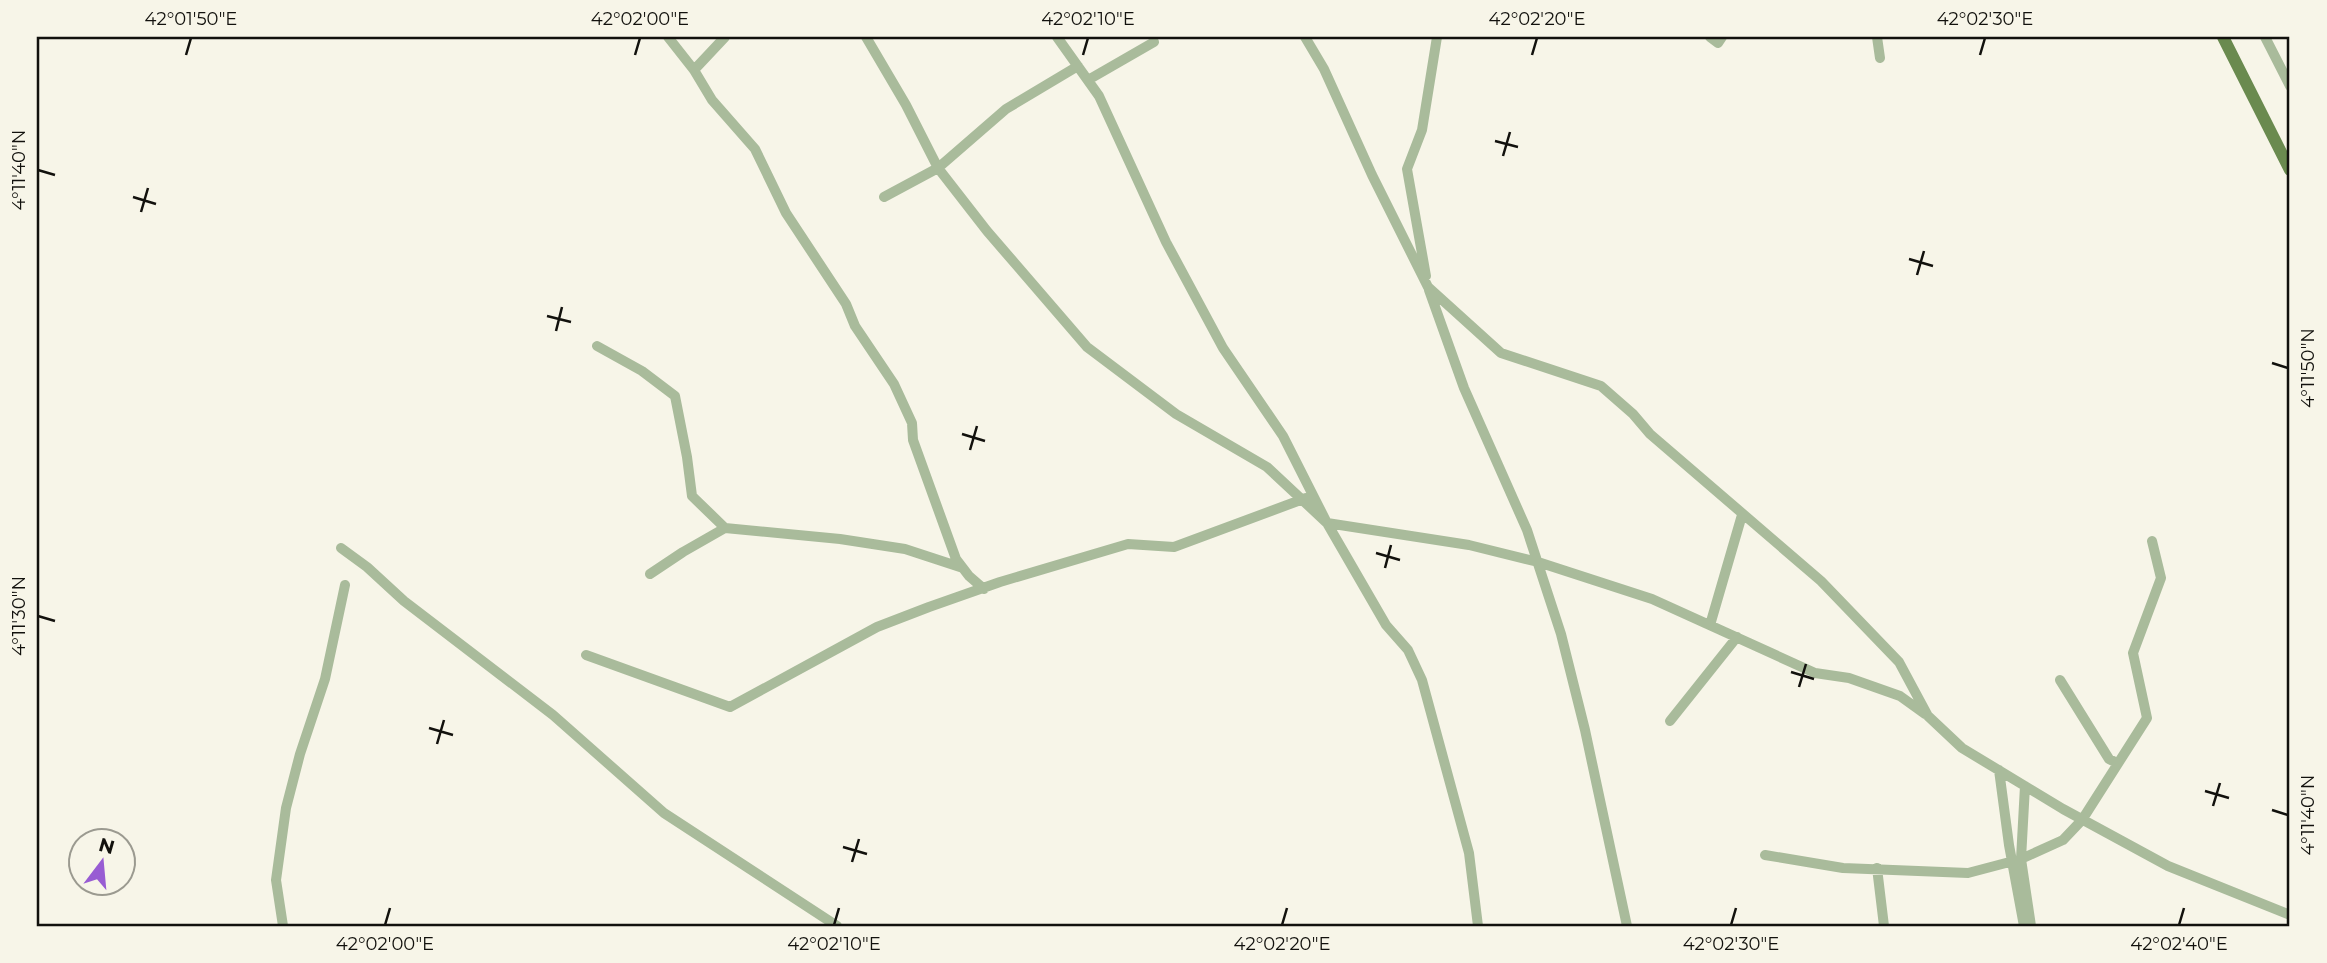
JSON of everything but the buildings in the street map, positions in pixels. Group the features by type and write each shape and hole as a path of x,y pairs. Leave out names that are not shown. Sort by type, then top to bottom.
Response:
{"main road":[{"path":"2223,37 2290,170"}],"street":[{"path":"668,37 694,70 712,100 755,149 786,214 846,304 855,326 894,384 912,423 913,440 956,559 984,589"},
{"path":"694,70 725,37"},
{"path":"866,37 906,105 938,168 987,231 1087,347 1176,414 1267,467 1327,523 1469,544 1538,562 1652,599 1815,673 1849,678 1900,696 1928,716 1962,748 2082,820 2168,866 2290,915"},
{"path":"1057,37 1099,96 1166,243 1223,348 1283,436 1327,523 1386,625 1408,650 1422,680 1469,853 1478,926"},
{"path":"1305,37 1324,69 1372,175 1428,286 1464,388 1527,530 1561,634 1585,730 1627,926"},
{"path":"1437,37 1422,130 1407,169 1428,286 1501,353 1601,386 1633,414 1650,435 1821,581 1899,662 1928,716"},
{"path":"1710,37 1718,43 1722,37"},
{"path":"1877,37 1880,58"},
{"path":"2265,37 2290,86"},
{"path":"1088,80 1154,42"},
{"path":"884,197 938,168 1006,109 1078,66"},
{"path":"597,346 642,371 675,396 692,496 725,528"},
{"path":"586,655 730,708 877,627 1000,582 1128,544 1174,547 1313,496"},
{"path":"1710,625 1742,515"},
{"path":"650,574 683,551 725,528 840,539 905,549 963,568"},
{"path":"1765,855 1843,867 1968,873 2016,860 2063,841 2082,820 2147,718 2133,653 2161,578 2152,541"},
{"path":"341,548 367,567 404,601 553,715 664,813 837,926"},
{"path":"283,926 276,880 286,808 300,754 325,679 345,585"},
{"path":"1670,721 1737,637"},
{"path":"2060,680 2109,759 2118,763"},
{"path":"1999,770 2031,926"},
{"path":"2024,926 2016,860 2025,786"},
{"path":"1877,869 1884,926"}]}
